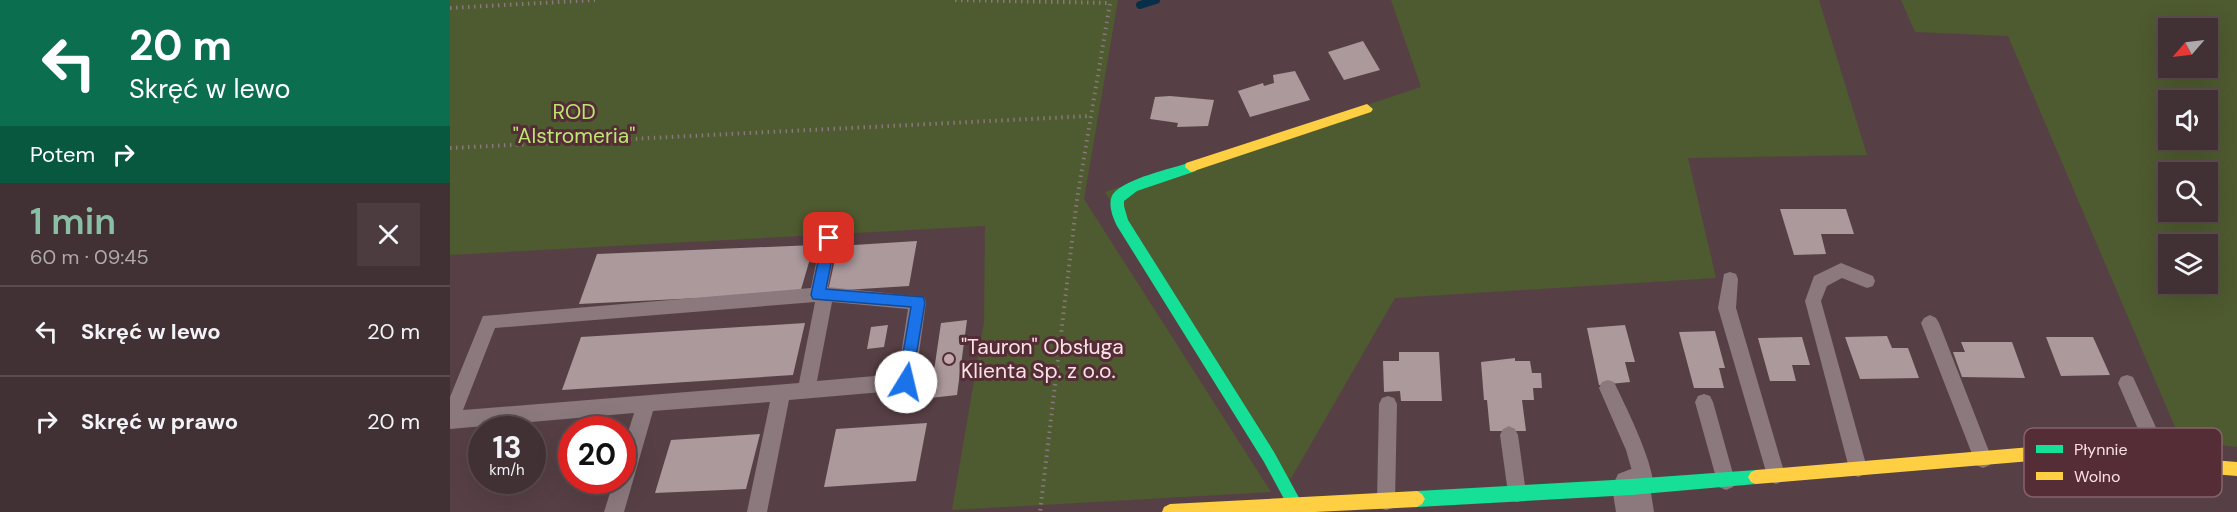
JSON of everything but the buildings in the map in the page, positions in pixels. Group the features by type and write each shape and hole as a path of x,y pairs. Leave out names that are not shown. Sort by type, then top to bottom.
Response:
{"street":[{"path":"1295,505 1269,457 1122,222 1117,206 1118,198 1132,187 1156,177 1367,109"},
{"path":"1170,512 1386,501 1509,500 1637,495 1776,475 2024,455"},
{"path":"2222,468 2237,469"}],"lane":[{"path":"806,391 829,238"},
{"path":"1858,468 1813,301 1820,281 1841,270 1867,281"},
{"path":"1730,279 1727,308 1776,475"},
{"path":"821,295 918,302 906,382 806,391 450,420 489,321 821,295"},
{"path":"1930,322 1983,459"},
{"path":"2127,383 2147,428"},
{"path":"1608,388 1635,450 1637,495"},
{"path":"757,512 781,393"},
{"path":"1704,402 1726,481"},
{"path":"614,512 646,404"},
{"path":"1386,501 1388,404"},
{"path":"1509,435 1509,500"}],"path":[{"path":"450,8 595,0"},
{"path":"955,0 1110,3 1077,199 1064,326 1040,512"},
{"path":"450,148 1090,116"}],"green space":[{"name":"ROD \"Alstromeria\"","path":"450,0 1118,0 1084,199 1271,492 952,510 984,322 985,226 450,255"},
{"path":"1391,0 1819,0 1867,155 1688,158 1716,278 1395,298 1289,482 1105,192 1421,87"},
{"path":"1901,0 2237,0 2237,447 2222,445 2222,428 2175,428 2008,36 1915,32"}],"waterway":[{"path":"1140,5 1156,0"}],"traffic: fast":[{"path":"1191,167 1132,187 1118,198 1117,206 1122,222 1269,457 1295,505"},
{"path":"1417,499 1631,487 1756,477"}],"traffic: slow":[{"path":"1191,167 1367,109"},
{"path":"1756,477 2024,455"},
{"path":"2222,468 2237,469"},
{"path":"1170,512 1417,499"}],"place":[{"name":"\"Tauron\" Obsługa Klienta Sp. z o.o.","path":"949,359"}],"route":[{"path":"829,238 818,295 918,302 906,382"}]}
